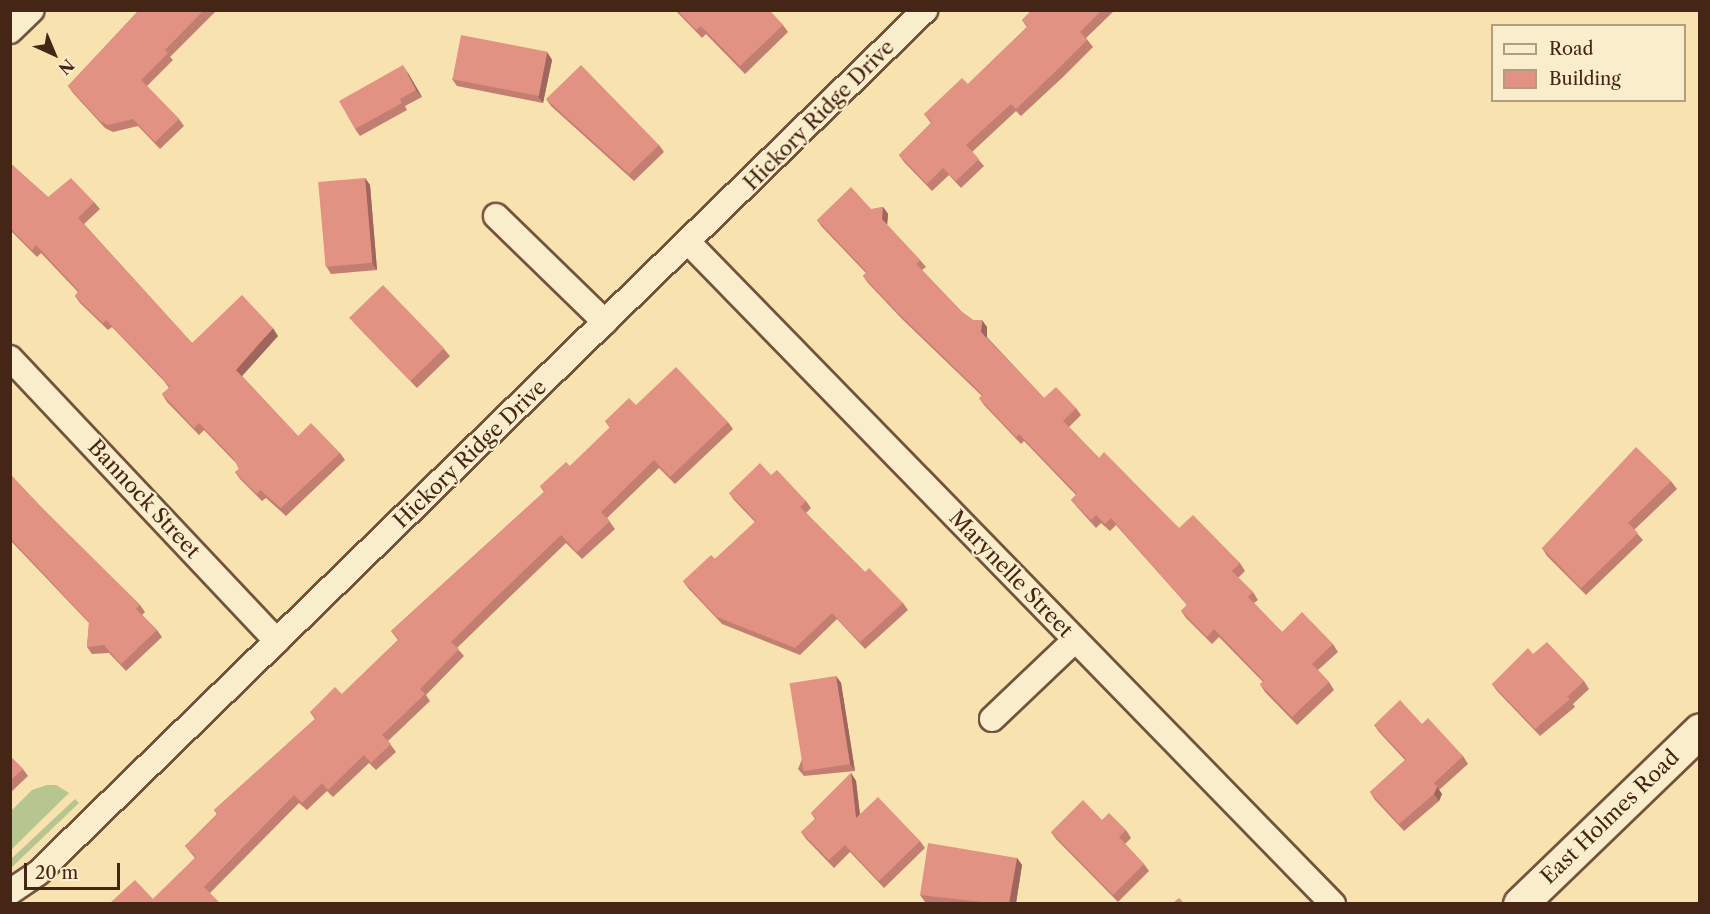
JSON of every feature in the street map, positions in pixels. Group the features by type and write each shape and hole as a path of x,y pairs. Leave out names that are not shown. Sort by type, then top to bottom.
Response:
{"main road":[{"name":"East Holmes Road","path":"1520,903 1700,730"}],"street":[{"path":"10,31 32,10"},
{"name":"Hickory Ridge Drive","path":"10,892 38,873 689,243 924,11"},
{"path":"496,216 605,322"},
{"name":"Marynelle Street","path":"689,243 1333,903"},
{"name":"Bannock Street","path":"10,358 277,641"},
{"path":"992,719 1075,640"}],"green space":[{"path":"47,785 56,785 69,793 11,850 11,811 32,790"},
{"path":"75,799 79,803 11,868 11,859"}],"building":[{"path":"139,10 204,10 165,50 168,53 141,80 179,119 155,142 133,119 108,125 100,121 68,86"},
{"path":"677,10 769,10 783,25 740,66 701,26 696,30"},
{"path":"1032,10 1102,10 1080,32 1087,40 1057,70 1016,109 1011,104 966,145 979,159 956,181 943,168 927,184 899,155 932,122 924,114 962,78 968,84 1028,26 1022,20"},
{"path":"461,35 547,52 539,96 452,79"},
{"path":"403,65 416,90 400,99 402,103 355,129 339,101"},
{"path":"581,65 659,145 629,174 546,99"},
{"path":"10,163 48,197 71,178 94,202 78,218 192,343 242,295 273,328 236,370 298,436 311,423 340,453 281,508 260,490 257,494 235,472 239,469 234,459 199,423 194,428 162,394 170,387 159,374 106,320 103,323 75,296 79,291 36,245 32,250 10,228"},
{"path":"365,178 372,263 326,267 318,182"},
{"path":"851,187 871,209 883,207 882,219 920,260 916,264 962,312 973,320 982,320 981,332 1044,398 1056,387 1076,408 1063,421 1099,458 1104,452 1179,528 1193,515 1240,563 1232,571 1253,592 1248,597 1282,632 1302,612 1333,644 1312,664 1329,682 1292,717 1260,684 1264,681 1214,629 1207,637 1181,611 1187,605 1111,518 1105,524 1096,515 1091,520 1071,500 1077,494 1019,434 1016,437 979,398 983,395 863,276 867,272 817,220"},
{"path":"383,285 444,348 410,381 349,318"},
{"path":"676,367 728,422 670,477 654,460 601,512 610,521 577,552 561,535 451,642 459,649 420,689 425,694 382,735 391,744 371,763 364,755 328,790 322,783 302,803 294,795 204,887 220,903 111,902 135,880 153,899 196,857 185,846 218,814 214,810 316,718 310,712 335,687 342,694 399,639 391,631 545,491 540,486 566,462 570,466 610,427 605,421 629,398 636,405"},
{"path":"1636,447 1671,481 1628,523 1638,533 1581,588 1542,548"},
{"path":"760,463 771,475 777,470 806,501 800,507 865,572 869,568 903,603 860,642 832,613 795,648 717,617 683,581 711,555 715,559 756,521 729,493"},
{"path":"10,474 140,605 136,609 157,630 121,664 104,645 87,647 89,622 10,538"},
{"path":"1547,642 1584,681 1567,697 1570,699 1535,729 1492,684 1528,648 1533,654"},
{"path":"836,676 850,764 804,771 790,683"},
{"path":"1400,700 1422,724 1428,718 1463,756 1434,783 1437,787 1434,794 1399,824 1370,792 1406,759 1374,725"},
{"path":"10,756 23,769 10,781"},
{"path":"851,773 856,818 878,797 920,841 879,881 845,845 829,860 801,832 816,818 811,813"},
{"path":"1083,800 1102,820 1109,813 1126,830 1119,837 1144,864 1113,895 1051,832"},
{"path":"928,843 1017,858 1009,903 920,895"},
{"path":"1179,898 1184,903 1173,903"}]}
